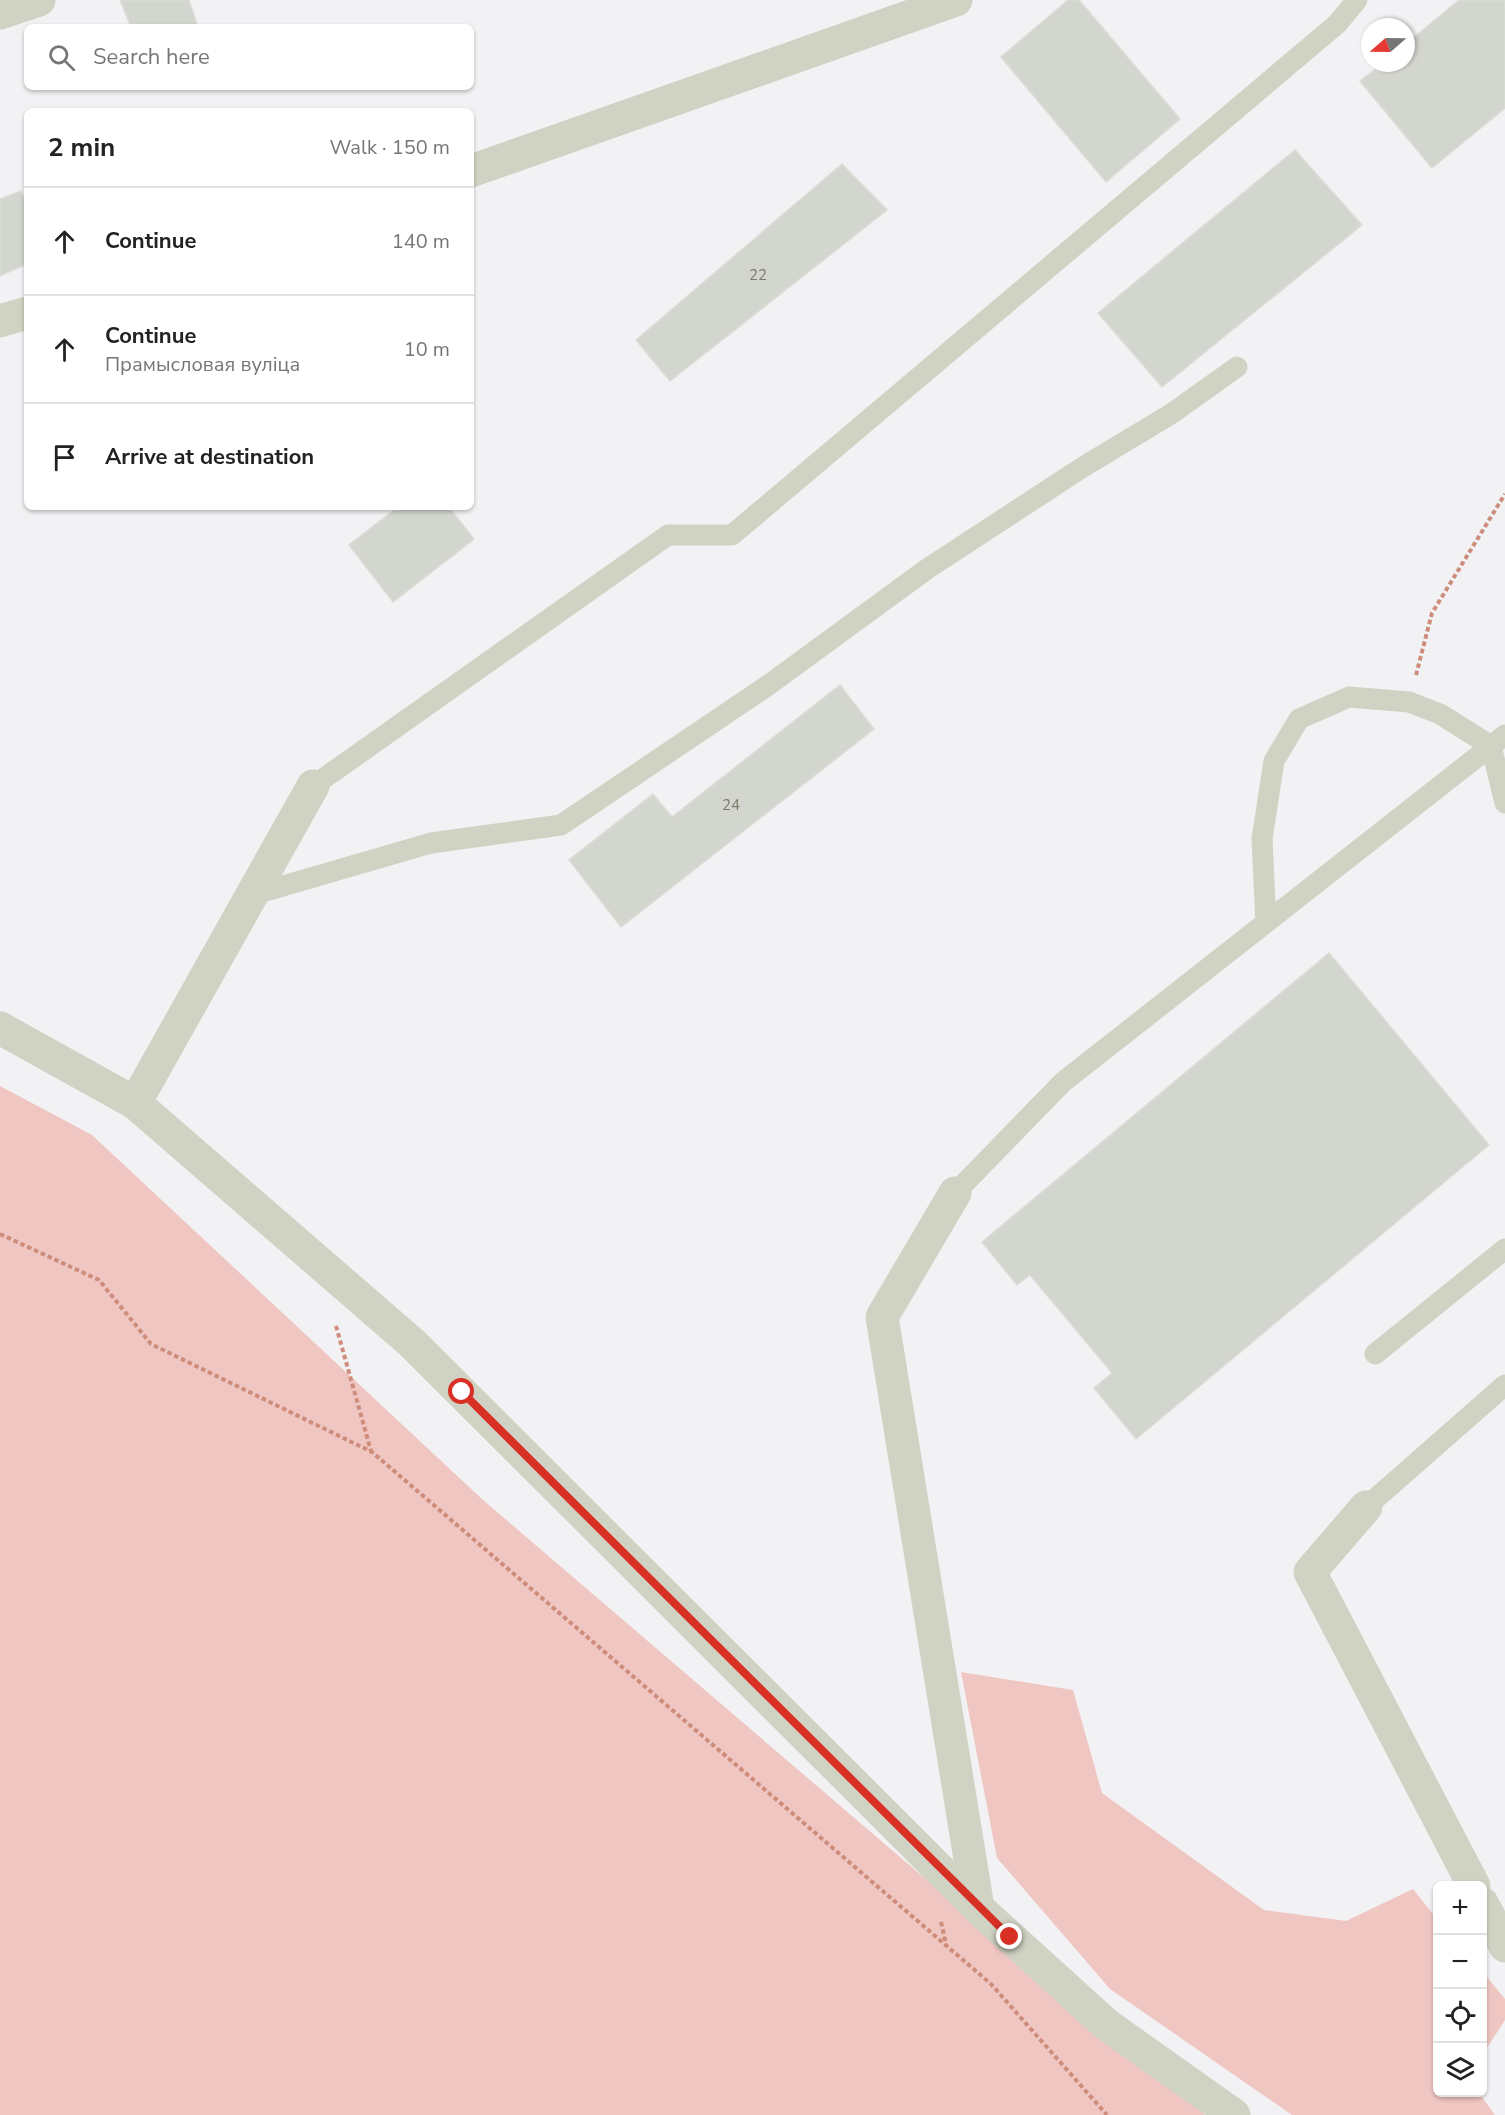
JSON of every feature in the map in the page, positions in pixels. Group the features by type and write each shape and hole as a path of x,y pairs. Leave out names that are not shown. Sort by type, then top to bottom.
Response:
{"street":[{"path":"0,13 39,0"},
{"path":"474,170 956,0"},
{"path":"0,321 24,314"},
{"path":"135,1103 314,786"},
{"path":"0,1028 135,1103 412,1342 978,1908 1107,2025 1234,2115"},
{"path":"955,1193 882,1317 978,1908"},
{"path":"1366,1507 1310,1572 1471,1881"},
{"path":"1487,1912 1505,1946"}],"lane":[{"path":"314,786 668,535 732,535 1337,24 1357,0"},
{"path":"252,895 431,843 561,825 767,686 927,569 1083,467 1172,414 1237,367"},
{"path":"1266,923 1262,839 1274,761 1299,719 1349,697 1409,702 1498,740"},
{"path":"1498,740 1505,803"},
{"path":"955,1193 1064,1083 1498,740"},
{"path":"1375,1354 1505,1249"},
{"path":"1366,1507 1505,1385"}],"path":[{"path":"1409,702 1432,613 1505,494"},
{"path":"0,1234 99,1280 152,1344 372,1452 991,1984 1107,2115"},
{"path":"334,1317 372,1452"}],"shaded area":[{"path":"0,1086 92,1135 483,1500 1102,2030 1205,2115 0,2115"},
{"path":"961,1672 1073,1690 1102,1793 1264,1910 1346,1921 1413,1889 1433,1914 1433,2097 1482,2097 1495,2115 1292,2115 1110,1989 997,1858"},
{"path":"1487,1977 1505,1999 1505,2020 1487,2048"}],"building":[{"path":"120,0 189,0 197,24 130,24"},
{"path":"1068,0 1079,0 1180,119 1106,182 1001,57"},
{"path":"1459,0 1505,0 1505,108 1432,168 1360,81 1372,72 1415,72 1415,37"},
{"path":"1295,150 1362,225 1162,387 1098,313"},
{"path":"842,164 887,210 670,381 636,340"},
{"path":"21,191 24,200 24,265 0,276 0,199"},
{"path":"394,510 451,510 474,539 393,602 349,545"},
{"path":"840,685 874,729 621,927 569,860 653,794 672,817"},
{"path":"1329,953 1489,1145 1136,1439 1094,1388 1112,1373 1030,1275 1017,1285 982,1242"}],"route":[{"path":"462,1392 978,1908 1010,1937"}]}
